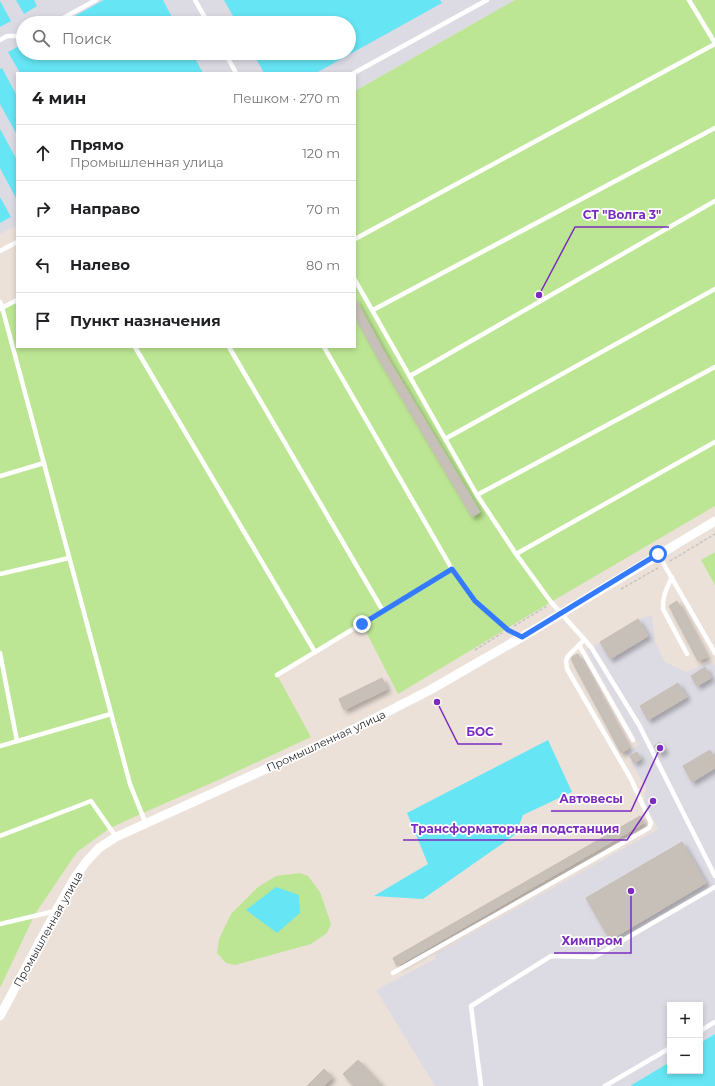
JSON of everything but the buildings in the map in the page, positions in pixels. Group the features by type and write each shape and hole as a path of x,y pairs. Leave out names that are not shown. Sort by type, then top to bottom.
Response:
{"street":[{"name":"Промышленная улица","path":"0,1016 74,879 86,862 100,848 116,837 352,730 430,690 522,637 715,521"}],"lane":[{"path":"67,16 96,0"},
{"path":"195,0 204,16"},
{"path":"356,72 481,1 488,0"},
{"path":"356,238 715,44 689,0"},
{"path":"0,40 6,36 16,36"},
{"path":"229,60 235,72"},
{"path":"373,310 715,128"},
{"path":"410,376 715,201"},
{"path":"0,251 16,243"},
{"path":"356,282 477,495 516,554 551,602 591,647 639,725 715,876"},
{"path":"445,439 715,289"},
{"path":"1,308 16,300"},
{"path":"0,302 130,784 146,824"},
{"path":"136,348 315,652"},
{"path":"230,348 383,611"},
{"path":"325,348 452,569 475,601 508,630 522,637"},
{"path":"477,495 715,368"},
{"path":"516,554 715,442"},
{"path":"0,476 44,463"},
{"path":"658,554 715,653"},
{"path":"0,574 69,558"},
{"path":"277,675 452,569"},
{"path":"672,578 662,602 663,609 687,654"},
{"path":"393,973 649,828 651,823 631,779 566,668 568,656 584,640"},
{"path":"579,645 633,740"},
{"path":"0,653 17,741"},
{"path":"0,746 111,714"},
{"path":"0,836 92,802 116,837"},
{"path":"482,1086 471,1006 551,956 594,957 715,887"},
{"path":"0,924 56,911"},
{"path":"703,1029 715,1022"},
{"path":"605,1086 667,1050"}],"shaded area":[{"path":"0,0 515,0 356,90 356,72 16,72 16,226 0,234"},
{"path":"652,615 655,642 665,662 686,672 712,661 715,667 715,1039 703,1046 703,1002 667,1002 667,1067 633,1086 435,1086 376,990 435,959 435,954 658,829 644,802 646,788 626,753 639,745 586,650 638,619"}],"green space":[{"path":"515,0 715,0 715,506 398,694 362,624 277,675 311,737 110,828 77,852 35,914 0,988 0,309 16,301 16,348 356,348 356,90"},
{"path":"715,552 715,585 701,560"},
{"path":"300,873 308,876 320,892 331,924 327,933 311,944 235,965 226,963 217,953 219,939 231,914 258,887 276,876"}],"water":[{"path":"16,0 34,0 37,6 24,14"},
{"path":"104,0 163,0 171,16 75,16"},
{"path":"224,0 440,0 442,3 356,51 356,16 233,16"},
{"path":"0,1 11,21 0,27"},
{"path":"16,48 16,60 196,60 202,72 19,72 8,52"},
{"path":"257,60 339,60 318,72 263,72"},
{"path":"2,68 16,94 16,133 0,104 0,69"},
{"path":"0,129 16,158 16,198 0,168"},
{"path":"0,197 11,217 0,223"},
{"path":"548,740 572,792 523,815 516,834 423,899 374,896 428,864 407,813"},
{"path":"276,887 299,895 300,913 277,933 246,910"},
{"path":"715,1034 715,1086 630,1086 667,1064 667,1074 703,1074 703,1041"}],"place":[{"name":"СТ \"Волга 3\"","path":"539,295"},
{"name":"БОС","path":"437,702"},
{"name":"Автовесы","path":"660,748"},
{"name":"Трансформаторная подстанция","path":"653,801"},
{"name":"Химпром","path":"631,891"}],"route":[{"path":"362,624 452,569 475,601 508,630 522,637 658,554"}]}
